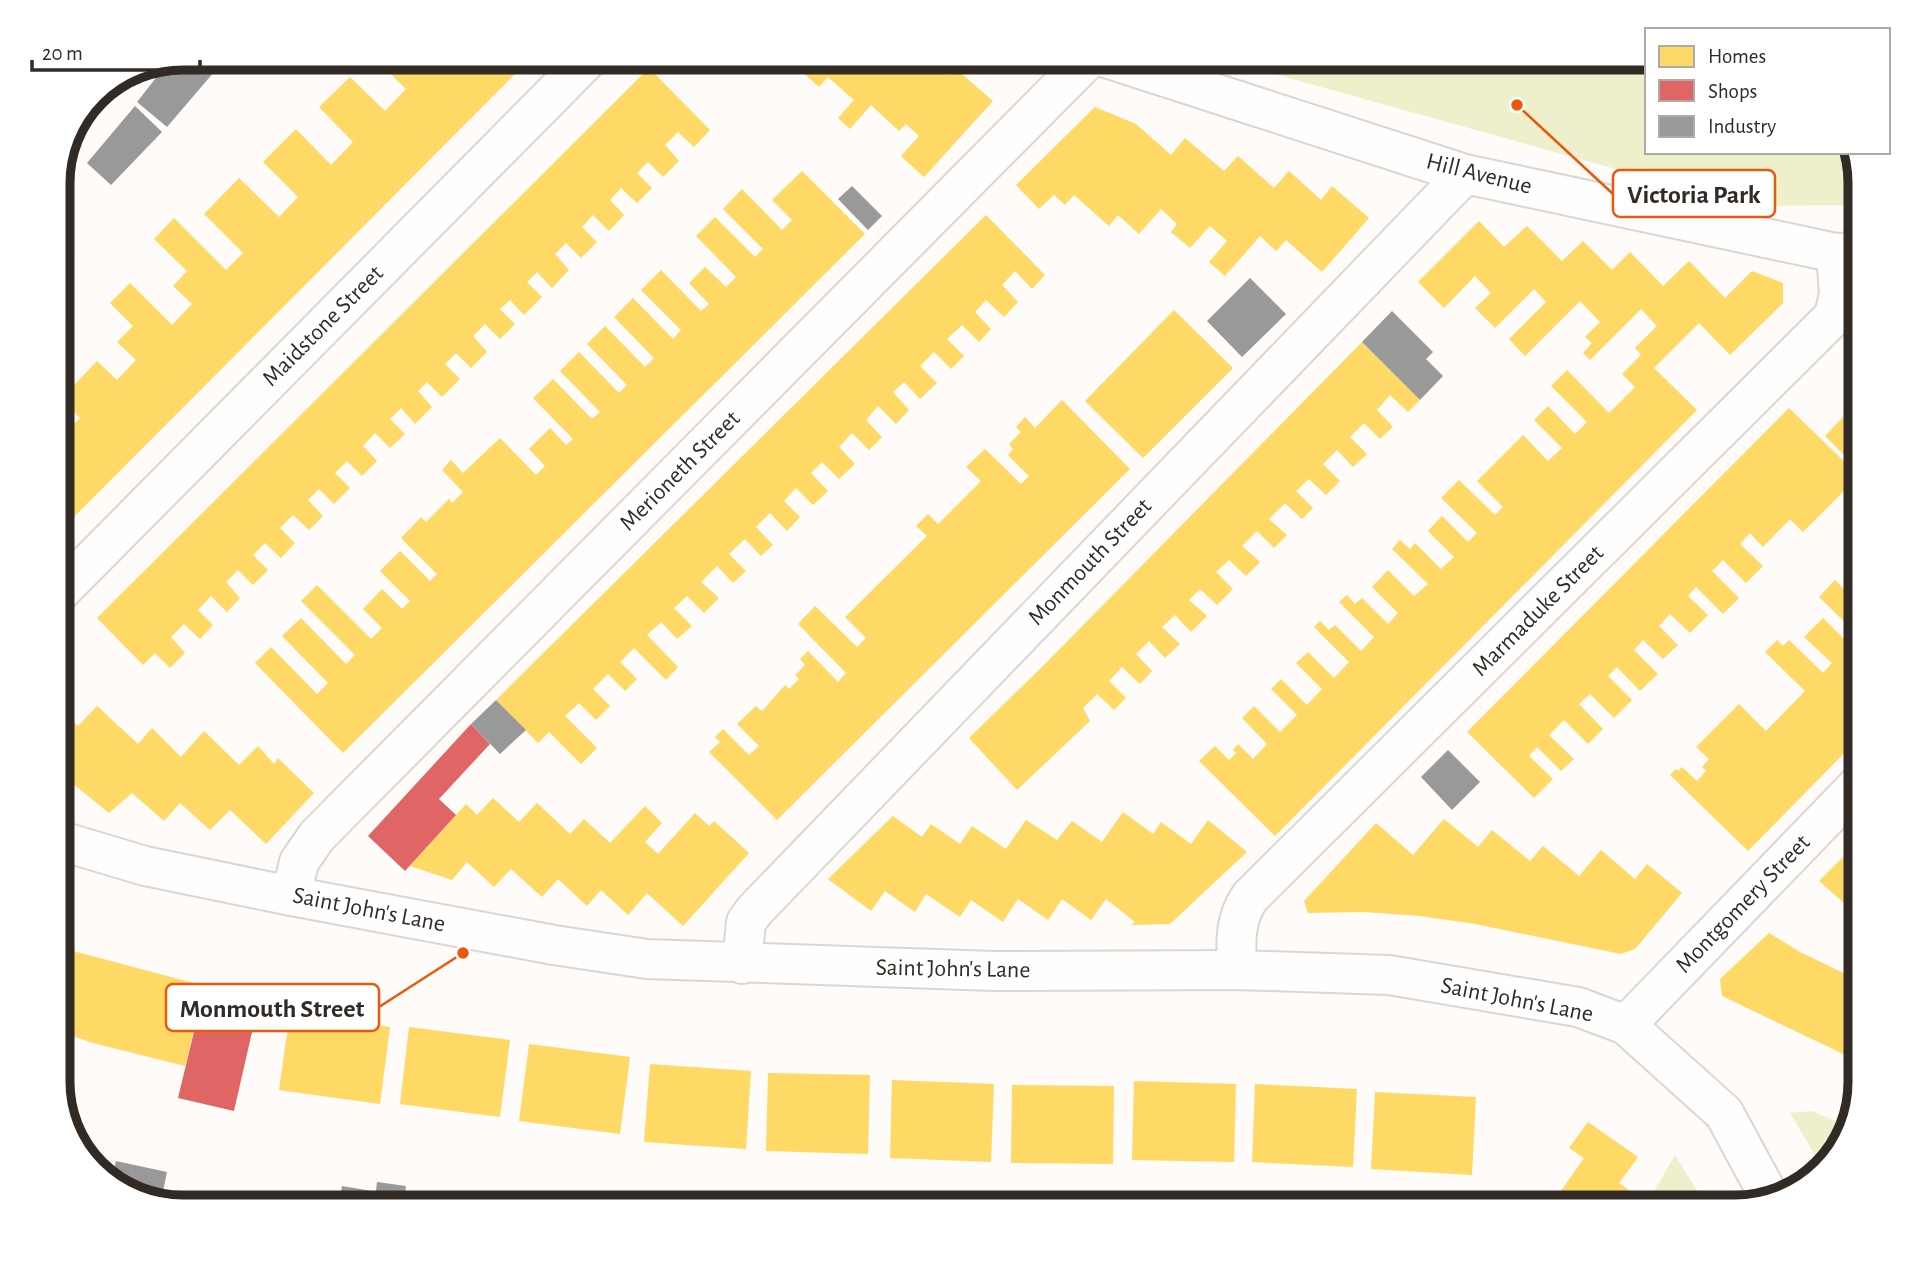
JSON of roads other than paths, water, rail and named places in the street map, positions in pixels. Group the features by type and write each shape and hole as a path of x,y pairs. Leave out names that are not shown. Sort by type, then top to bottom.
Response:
{"street":[{"name":"Maidstone Street","path":"70,582 577,70"},
{"name":"Merioneth Street","path":"291,896 299,862 317,836 1076,70"},
{"name":"Hill Avenue","path":"1143,70 1465,173 1848,252"},
{"name":"Monmouth Street","path":"742,964 746,922 755,910 1465,173"},
{"name":"Marmaduke Street","path":"1237,970 1236,930 1250,897 1834,316 1848,252"},
{"name":"Montgomery Street","path":"1626,1025 1848,795"},
{"name":"Saint John's Lane","path":"70,844 145,866 291,896 554,945 648,959 994,971 1237,970 1389,975 1578,1007 1626,1025 1724,1113 1766,1191"}],"place":[{"name":"Victoria Park","path":"1517,105"},
{"name":"Monmouth Street","path":"463,953"}]}
